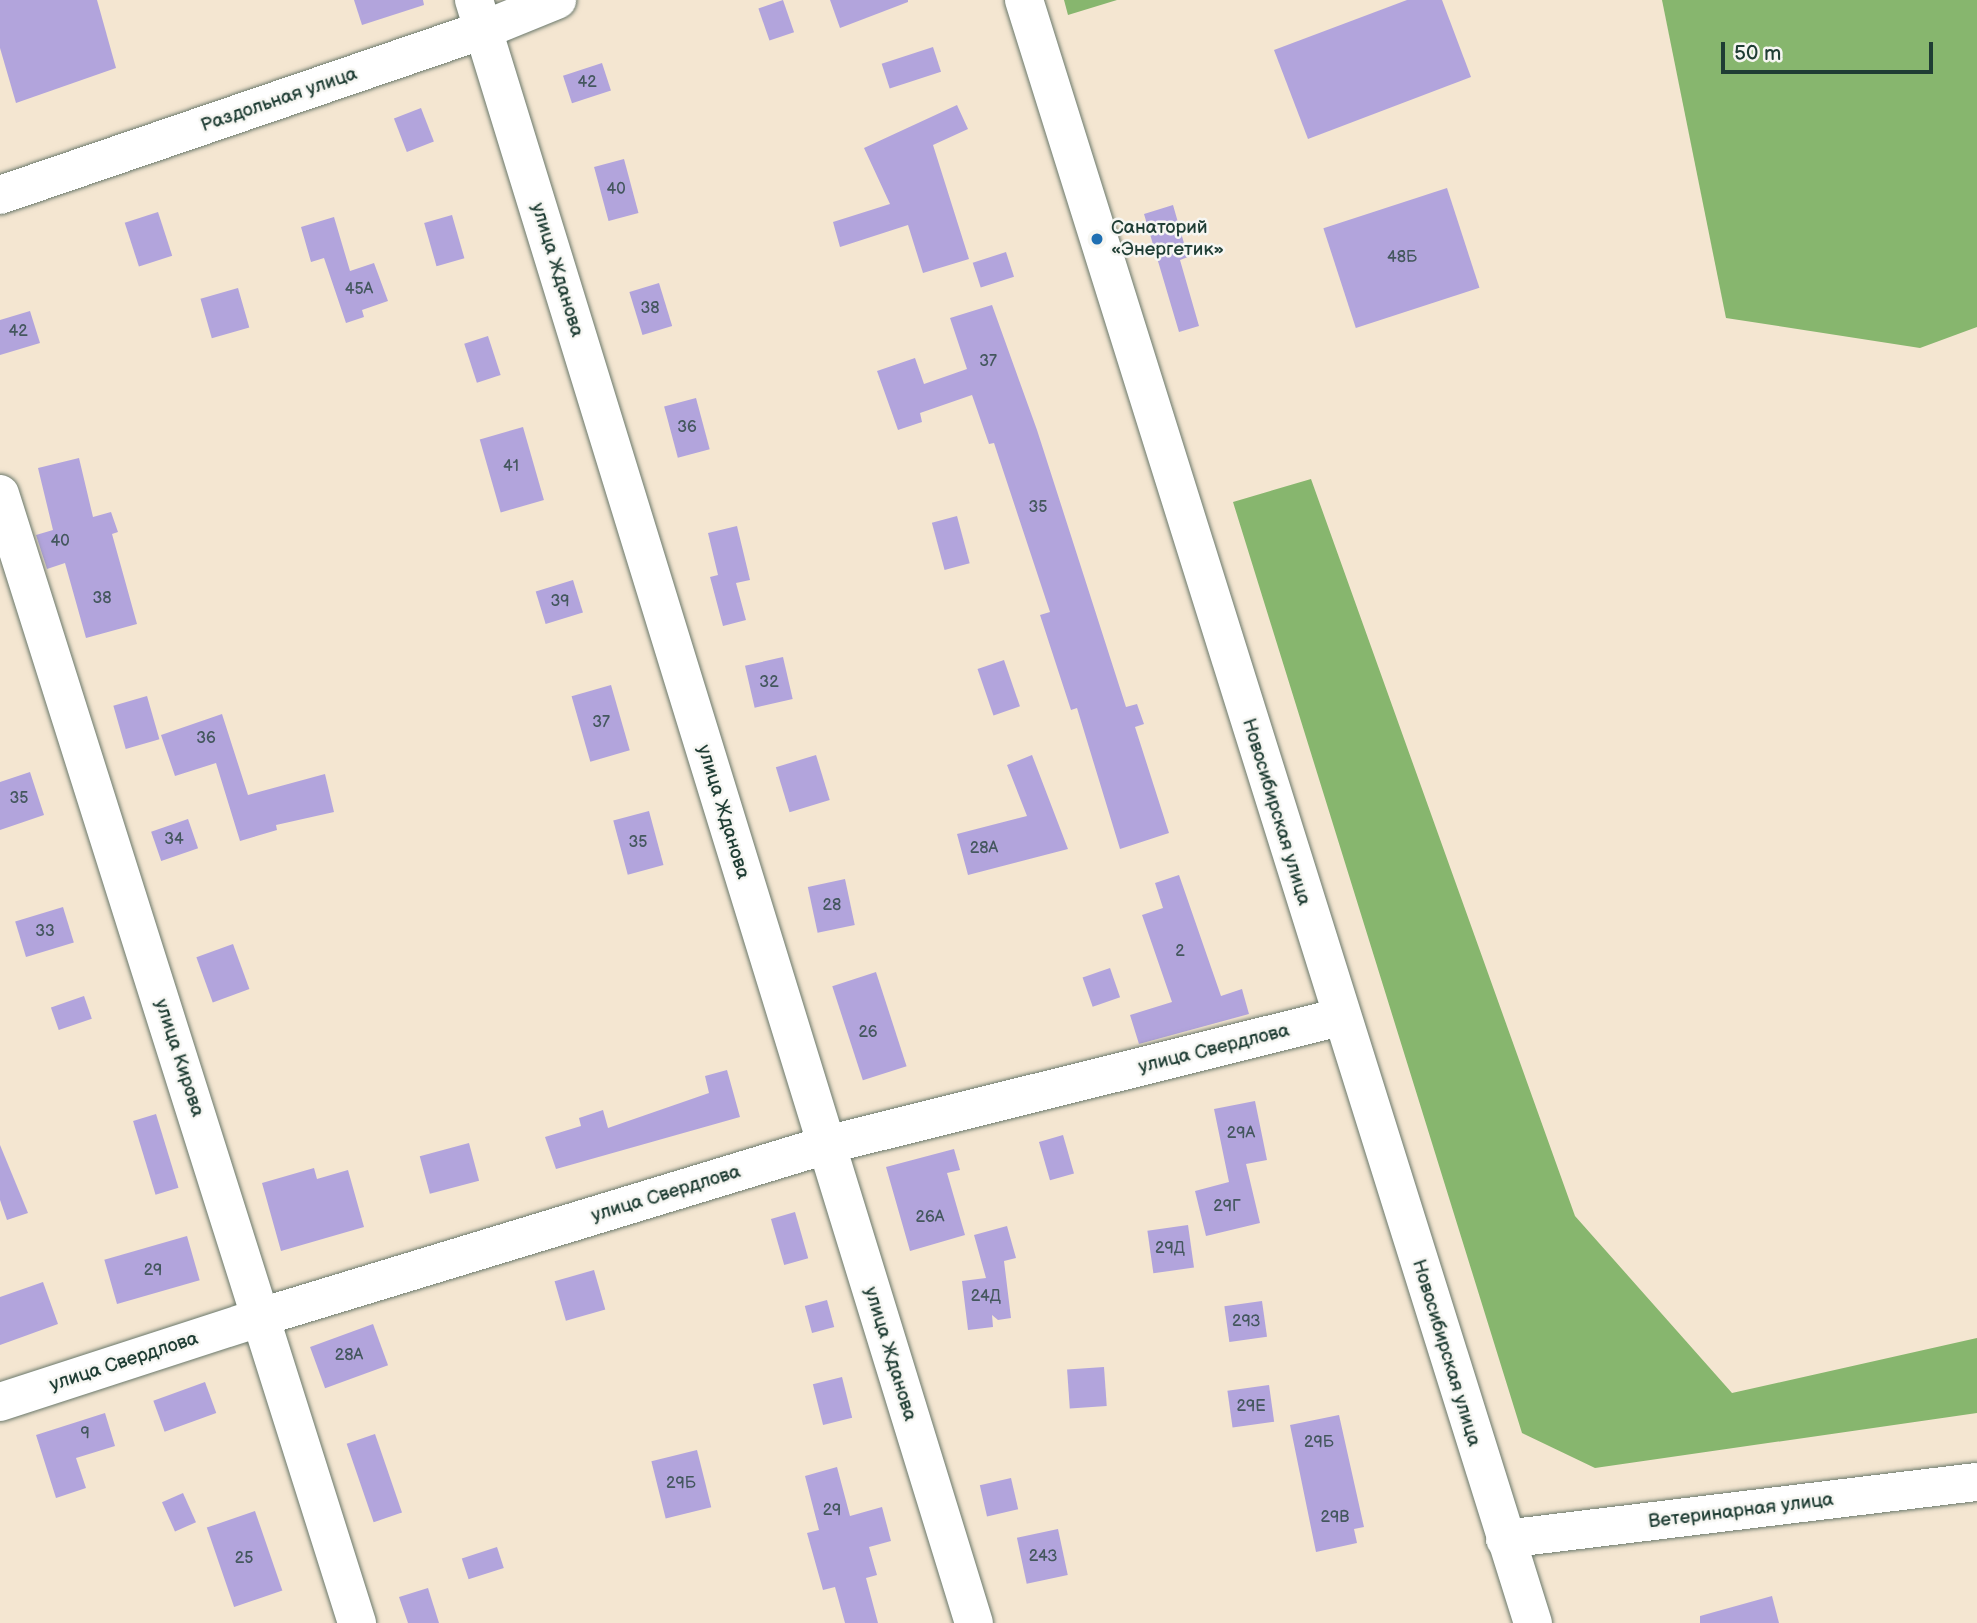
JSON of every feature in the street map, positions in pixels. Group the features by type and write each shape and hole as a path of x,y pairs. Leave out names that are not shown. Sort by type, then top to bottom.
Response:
{"street":[{"name":"Раздольная улица","path":"3,186 479,15 557,0"},
{"name":"Новосибирская улица","path":"1024,0 1340,1017 1533,1623"},
{"name":"улица Жданова","path":"479,15 974,1623"},
{"name":"улица Кирова","path":"0,494 357,1623"},
{"name":"улица Свердлова","path":"0,1402 261,1317 826,1145 1340,1017"},
{"name":"Ветеринарная улица","path":"1505,1539 1977,1482"}],"green space":[{"path":"1064,0 1117,0 1068,15"},
{"path":"1662,0 1977,0 1977,327 1920,348 1726,318"},
{"path":"1311,479 1575,1216 1732,1393 1977,1338 1977,1413 1595,1468 1522,1433 1233,502"}],"building":[{"path":"0,0 97,0 116,68 16,103 0,48"},
{"path":"354,0 423,0 424,5 362,25"},
{"path":"783,0 794,32 769,41 758,8"},
{"path":"830,0 908,0 908,2 840,28"},
{"path":"1407,0 1442,0 1471,77 1308,139 1274,50"},
{"path":"933,47 941,72 890,88 882,64"},
{"path":"602,63 611,91 572,103 563,76"},
{"path":"957,105 968,129 933,145 969,259 923,273 908,225 840,247 833,222 890,204 864,148"},
{"path":"421,108 434,142 407,152 394,118"},
{"path":"624,159 638,213 609,221 594,167"},
{"path":"1447,188 1479,288 1356,328 1323,228"},
{"path":"1173,205 1188,257 1180,260 1199,326 1179,332 1144,214"},
{"path":"158,212 172,256 139,267 125,223"},
{"path":"452,215 464,258 437,266 424,223"},
{"path":"334,217 350,271 374,263 388,301 362,310 364,317 346,323 324,258 311,262 301,227"},
{"path":"1006,252 1014,277 981,288 973,263"},
{"path":"659,283 672,326 643,335 629,292"},
{"path":"238,288 249,327 212,338 201,299"},
{"path":"992,305 1037,430 1126,707 1137,704 1144,724 1135,727 1169,833 1120,849 1077,708 1071,710 1040,615 1050,612 994,443 989,444 972,395 920,413 922,422 898,430 877,371 915,358 924,384 967,369 950,318"},
{"path":"30,311 40,343 0,355 0,320"},
{"path":"488,336 501,375 477,383 464,344"},
{"path":"696,398 710,449 678,458 664,407"},
{"path":"523,427 544,500 501,512 480,439"},
{"path":"79,458 93,517 111,512 118,532 112,534 137,624 86,638 65,563 47,569 36,535 53,530 38,468"},
{"path":"957,516 970,563 945,570 932,523"},
{"path":"737,526 750,580 736,583 746,620 723,626 710,577 718,575 708,533"},
{"path":"573,580 583,613 546,624 536,591"},
{"path":"783,657 793,699 755,708 745,666"},
{"path":"1004,660 1020,706 993,715 978,669"},
{"path":"611,685 630,750 590,762 572,696"},
{"path":"147,696 159,739 126,749 113,706"},
{"path":"222,714 248,795 325,774 334,812 276,825 277,830 240,841 216,763 175,776 161,735"},
{"path":"816,755 830,800 790,812 776,767"},
{"path":"1032,755 1068,849 968,875 957,834 1027,816 1007,765"},
{"path":"30,772 44,815 0,830 0,782"},
{"path":"649,811 663,865 628,875 613,821"},
{"path":"188,819 198,848 161,861 151,832"},
{"path":"1179,875 1221,996 1242,989 1249,1014 1139,1044 1130,1015 1172,1002 1142,915 1163,908 1155,883"},
{"path":"845,879 855,925 818,933 808,887"},
{"path":"63,907 74,942 26,957 15,922"},
{"path":"233,944 249,989 213,1002 196,957"},
{"path":"1110,968 1120,997 1093,1007 1083,977"},
{"path":"876,972 907,1066 863,1080 832,986"},
{"path":"84,996 92,1019 59,1030 51,1007"},
{"path":"727,1070 740,1117 556,1169 545,1137 581,1126 579,1118 603,1110 608,1128 709,1093 705,1076"},
{"path":"1255,1101 1267,1160 1246,1164 1260,1223 1206,1236 1195,1191 1229,1182 1214,1109"},
{"path":"156,1114 179,1188 156,1195 133,1121"},
{"path":"1063,1135 1074,1173 1050,1180 1039,1142"},
{"path":"469,1143 479,1181 430,1194 420,1156"},
{"path":"0,1145 28,1213 7,1220 0,1200"},
{"path":"954,1149 960,1170 947,1173 965,1235 910,1251 886,1167"},
{"path":"314,1168 317,1179 348,1170 364,1227 281,1251 262,1183"},
{"path":"795,1212 808,1258 784,1265 771,1219"},
{"path":"1188,1225 1194,1268 1153,1273 1147,1231"},
{"path":"1007,1226 1016,1258 1004,1261 1011,1318 998,1320 992,1315 993,1327 968,1330 962,1281 986,1278 974,1235"},
{"path":"187,1236 200,1280 117,1304 104,1260"},
{"path":"594,1270 605,1309 566,1321 555,1281"},
{"path":"43,1282 58,1324 0,1345 0,1297"},
{"path":"827,1300 834,1327 812,1333 805,1306"},
{"path":"1262,1301 1267,1337 1229,1342 1224,1306"},
{"path":"373,1324 388,1365 325,1388 310,1347"},
{"path":"1104,1367 1107,1406 1070,1408 1067,1370"},
{"path":"842,1377 852,1418 823,1425 813,1384"},
{"path":"205,1382 216,1413 165,1432 153,1401"},
{"path":"1269,1385 1274,1422 1233,1427 1227,1391"},
{"path":"105,1413 115,1446 76,1458 86,1488 56,1498 36,1435"},
{"path":"1339,1415 1364,1527 1354,1529 1357,1543 1316,1552 1290,1425"},
{"path":"375,1434 402,1512 374,1522 347,1444"},
{"path":"697,1450 711,1507 666,1519 651,1461"},
{"path":"837,1467 850,1516 882,1507 891,1541 869,1547 877,1575 866,1578 878,1623 845,1623 835,1587 823,1590 807,1533 819,1530 805,1476"},
{"path":"1011,1478 1018,1509 987,1516 980,1485"},
{"path":"183,1493 196,1522 175,1532 162,1502"},
{"path":"255,1511 282,1590 234,1607 207,1528"},
{"path":"1058,1529 1068,1575 1027,1584 1017,1538"},
{"path":"497,1547 504,1568 469,1579 462,1558"},
{"path":"428,1588 439,1623 408,1623 399,1597"},
{"path":"1772,1596 1779,1623 1700,1623 1700,1616"}],"place":[{"name":"Санаторий «Энергетик»","path":"1097,239"}]}
